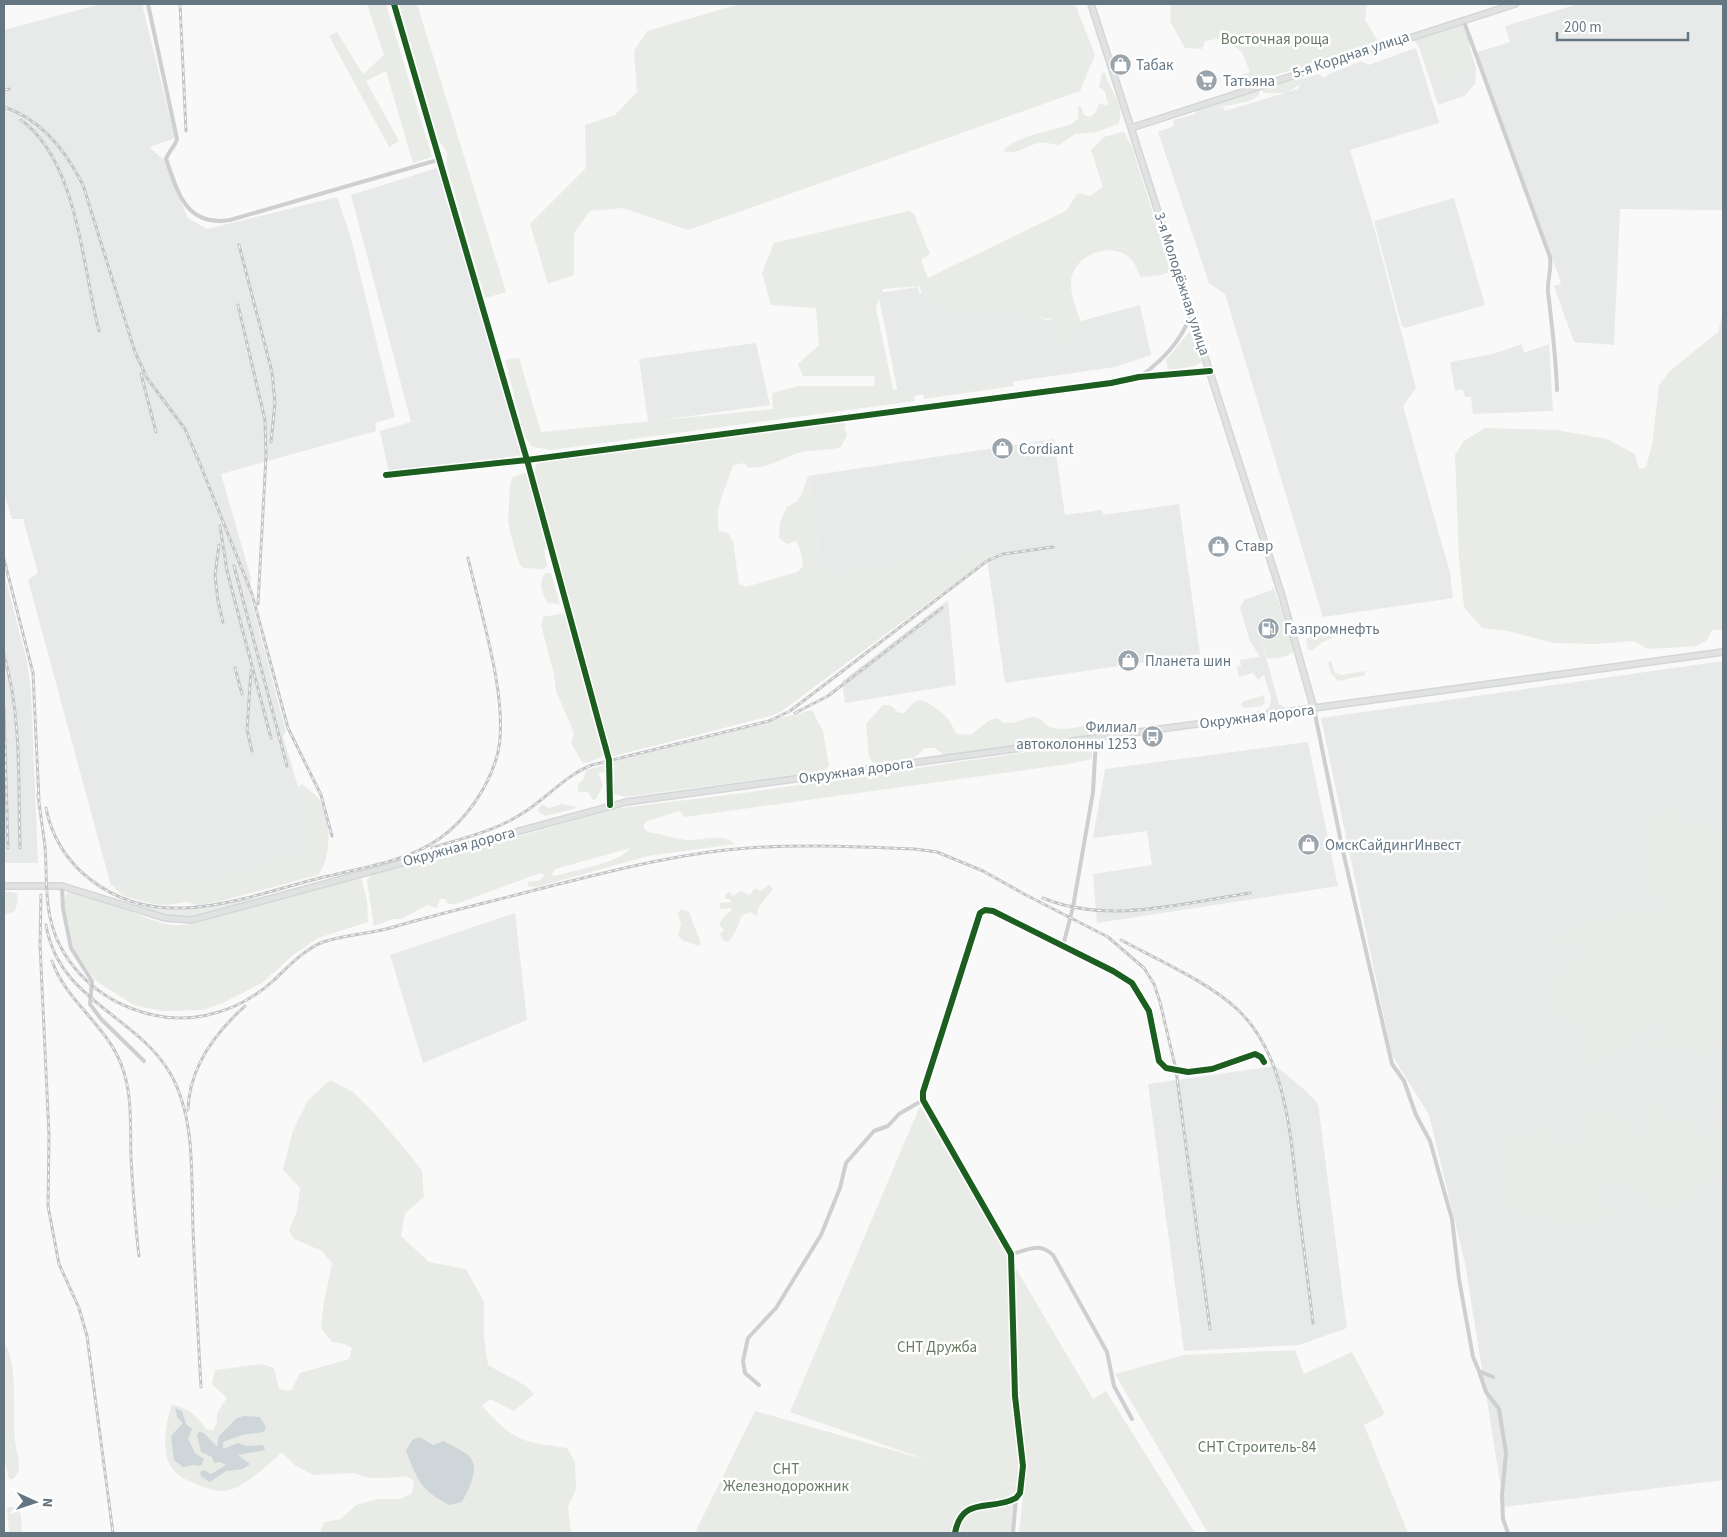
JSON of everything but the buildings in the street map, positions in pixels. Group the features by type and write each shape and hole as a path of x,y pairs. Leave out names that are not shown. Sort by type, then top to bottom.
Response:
{"main road":[{"name":"3-я Молодёжная улица","path":"1091,4 1192,312 1298,647 1314,709"},
{"name":"5-я Кордная улица","path":"1131,128 1463,19 1515,4"},
{"name":"Окружная дорога","path":"4,886 62,886 165,918 192,920 610,805 1723,652"}],"street":[{"path":"148,4 177,139 176,145 168,151 166,159 184,202 191,212 198,216 217,222 230,220 441,159"},
{"path":"394,4 441,159 527,460 609,760 610,805"},
{"path":"1463,19 1550,257 1551,273 1548,291 1556,354 1557,390"},
{"path":"1139,377 1170,351 1183,333 1192,312"},
{"path":"386,475 527,460 1111,383 1139,377 1210,370"},
{"path":"1314,709 1340,839 1392,1064 1404,1081 1416,1116 1430,1142 1452,1219 1459,1279 1473,1357 1486,1392 1499,1408 1506,1453 1502,1495 1503,1519 1508,1533"},
{"path":"1063,946 1072,912 1093,792 1096,739"},
{"path":"62,886 63,908 71,948 92,981 90,1004 101,1019 144,1061"},
{"path":"1014,1533 1016,1498 1020,1493 1023,1466 1015,1396 1011,1254 923,1100 923,1092 980,913 985,910 994,911 1132,983 1149,1011 1159,1061 1166,1068 1188,1072 1212,1070 1255,1054 1264,1062"},
{"path":"759,1385 744,1373 743,1361 748,1338 776,1308 821,1234 840,1188 846,1163 874,1131 888,1126 898,1114 923,1100"},
{"path":"1011,1254 1037,1246 1045,1248 1053,1255 1107,1352 1114,1386 1132,1419"},
{"path":"1479,1371 1493,1377"},
{"path":"955,1533 961,1516 969,1508 1016,1498"}],"shaded area":[{"path":"101,4 142,4 175,138 149,147 164,160 188,218 207,229 337,197 351,238 395,417 375,423 376,431 221,474 251,578 250,596 286,732 283,736 322,868 288,878 111,886 28,580 38,573 23,519 12,519 4,493 4,30"},
{"path":"1578,4 1723,4 1723,210 1620,209 1614,345 1574,342 1554,286 1561,284 1559,277 1477,52 1510,42 1505,26"},
{"path":"1462,23 1476,68 1475,84 1464,96 1438,105 1419,47 1413,39"},
{"path":"1416,48 1439,123 1350,150 1375,231 1416,388 1403,406 1450,573 1453,598 1323,617 1225,294 1209,283 1158,132 1174,126 1173,120 1223,107 1225,111 1298,89 1302,79 1319,74 1324,78 1329,74 1362,61 1368,65"},
{"path":"437,168 523,455 389,473 380,431 411,422 351,195"},
{"path":"1454,198 1485,305 1405,328 1402,326 1374,221"},
{"path":"918,287 919,293 1052,321 1052,317 1081,321 1140,305 1151,355 1115,367 899,398 878,293"},
{"path":"756,343 770,405 648,422 639,359"},
{"path":"1522,344 1524,353 1549,344 1553,411 1473,414 1471,397 1465,397 1463,389 1455,391 1450,362 1493,354"},
{"path":"1054,439 1065,515 1102,510 1103,515 1179,504 1200,654 1005,683 986,552 823,575 808,476"},
{"path":"4,572 27,662 31,691 38,863 4,863"},
{"path":"1273,586 1277,597 1275,596 1271,600 1274,619 1272,622 1275,631 1262,643 1279,704 1286,708 1265,711 1270,706 1271,698 1264,675 1258,680 1253,673 1239,677 1237,667 1241,666 1240,660 1260,657 1250,641 1240,608 1244,600 1272,590"},
{"path":"948,600 956,685 845,703 842,681"},
{"path":"1723,661 1723,1480 1504,1507 1465,1263 1429,1115 1392,1055 1321,718"},
{"path":"1308,742 1338,886 1097,923 1093,874 1152,865 1147,831 1093,838 1105,769"},
{"path":"515,913 527,1020 423,1063 390,955"},
{"path":"1276,1066 1306,1091 1318,1104 1347,1328 1299,1345 1184,1351 1148,1084"},
{"path":"175,1408 182,1411 186,1424 192,1429 188,1439 195,1453 204,1459 201,1466 183,1467 174,1460 171,1436 183,1423 177,1417"},
{"path":"244,1416 260,1417 266,1427 264,1432 242,1435 223,1442 223,1449 238,1443 246,1446 263,1445 265,1450 238,1455 250,1464 243,1469 226,1471 210,1482 201,1476 200,1472 204,1470 211,1474 226,1465 220,1462 214,1463 212,1457 201,1452 197,1435 199,1432 204,1433 217,1447 219,1436 237,1418"},
{"path":"419,1437 433,1445 444,1441 468,1455 472,1460 474,1472 462,1502 449,1505 426,1489 417,1477 406,1451 412,1440"}],"green space":[{"path":"367,4 386,4 432,157 413,163 386,71 366,81 399,141 389,147 329,36 337,32 363,74 384,55"},
{"path":"399,4 417,4 506,292 485,298 446,163 447,152 439,141"},
{"path":"740,4 1075,4 1095,55 1080,91 688,230 623,208 590,211 574,233 574,275 548,284 530,224 586,168 585,125 615,115 637,92 634,51 647,31"},
{"name":"Восточная роща","path":"1171,4 1367,4 1365,20 1379,43 1240,86 1235,77 1250,72 1242,52 1222,38 1205,41 1202,49 1185,48 1170,21"},
{"path":"1462,23 1469,41 1468,59 1458,73 1449,78 1439,80 1432,71 1427,58 1426,32"},
{"path":"1102,73 1105,73 1119,105 1120,118 1118,124 1096,132 1075,134 1059,145 1039,143 1013,152 1004,151 1014,142 1071,124 1078,119 1078,106 1081,107 1084,115 1090,117 1096,112 1099,104 1108,105 1105,91 1099,87"},
{"path":"1292,77 1302,77 1302,83 1286,93 1263,93 1262,87"},
{"path":"1256,90 1260,92 1256,97 1244,103 1220,107 1209,113 1194,115 1199,106 1217,100 1238,98 1246,92"},
{"path":"1122,132 1125,133 1132,147 1171,271 1161,275 1141,277 1129,257 1121,252 1112,250 1094,253 1086,258 1074,271 1071,280 1073,297 1082,325 1068,341 1059,341 1050,319 924,306 920,286 883,289 876,308 893,389 914,394 915,401 551,450 532,447 524,435 505,360 519,358 541,432 773,409 772,393 799,386 874,386 875,376 803,376 798,364 819,345 816,308 771,305 762,273 774,243 909,211 914,214 930,254 921,260 928,278 1066,211 1078,193 1090,196 1103,187 1091,150 1104,137"},
{"path":"1723,312 1723,634 1721,630 1712,630 1707,640 1697,646 1648,649 1634,641 1595,644 1554,643 1508,631 1482,628 1464,607 1459,559 1455,455 1464,441 1485,428 1556,430 1607,439 1635,454 1639,469 1646,467 1652,445 1659,385 1670,371 1718,332"},
{"path":"1190,331 1194,333 1202,361 1195,366 1168,369 1166,360"},
{"path":"1013,381 1014,386 924,399 923,393"},
{"path":"835,421 846,424 844,426 847,435 841,447 800,452 772,464 754,468 747,467 745,463 733,465 721,497 718,522 719,531 728,533 733,542 739,584 746,587 797,572 803,566 800,549 796,541 787,544 779,538 780,522 787,507 797,501 808,476 823,575 986,552 987,559 782,711 771,716 610,757 534,472 537,462 550,458"},
{"path":"527,472 548,548 544,550 547,565 544,569 524,568 520,565 508,523 512,479 514,476"},
{"path":"545,573 551,573 560,604 548,603 544,596 541,584"},
{"path":"1273,596 1277,597 1294,651 1281,658 1273,659 1267,658 1262,643 1270,636 1269,633 1275,630 1272,622 1274,619 1271,600"},
{"path":"565,613 603,756 587,763 582,762 571,743 574,733 556,691 554,674 541,625 543,617"},
{"path":"1330,625 1340,631 1340,634 1321,643 1313,650 1308,650 1306,639 1327,631"},
{"path":"1331,661 1335,673 1342,675 1365,671 1365,675 1338,681 1330,672 1328,663"},
{"path":"1264,695 1265,703 1262,706 1245,708 1241,706 1242,702"},
{"path":"920,700 932,705 942,713 957,734 971,735 988,721 998,718 1002,722 1010,723 1033,717 1039,718 1050,727 1058,729 1075,728 1097,722 1102,731 1096,734 945,755 934,748 924,748 920,753 908,760 873,763 869,757 866,724 883,705 890,705 899,713 904,713 914,702"},
{"path":"812,710 823,731 829,766 823,771 625,797 612,793 615,779 613,761"},
{"path":"1084,744 1089,745 1092,752 1092,759 1069,764 684,817 680,811 647,821 643,826 650,832 679,839 725,838 735,844 648,856 537,887 527,886 529,881 538,881 544,877 545,875 540,873 456,904 448,904 445,899 440,899 437,908 427,905 401,919 393,919 374,926 367,881 371,875 524,835 613,809 743,793","holes":["630,848 625,853 608,862 554,876 552,874 555,869"]},
{"path":"604,765 606,772 598,773 603,785 596,799 593,800 588,792 578,792 578,784 583,780 586,770"},
{"path":"302,784 315,795 322,805 328,825 326,858 323,868 318,875 221,901 198,905 187,902 167,905 153,904 123,896 114,888 115,886 143,882 152,876 171,883 220,878 235,869 255,872 258,866 310,852 311,838 298,788"},
{"path":"542,804 549,808 562,804 577,807 545,816 537,810"},
{"path":"1676,810 1695,828 1723,827 1723,1049 1720,1043 1704,1055 1681,1049 1656,1050 1645,1046 1654,1038 1667,1031 1661,1022 1639,1032 1622,1051 1588,1066 1579,1062 1580,1028 1553,1007 1557,976 1582,956 1582,944 1570,942 1548,949 1540,945 1581,925 1611,916 1641,914 1656,916 1661,909 1656,900 1658,891 1647,889 1646,838 1649,828 1662,812"},
{"path":"361,878 367,900 368,922 318,938 293,955 262,983 221,1004 202,1010 162,1011 134,1005 96,981 74,951 64,901 67,893 86,895 156,921 169,925 182,925 192,924"},
{"path":"769,885 773,889 758,908 757,917 751,912 741,916 733,936 728,942 724,941 720,934 724,930 719,924 725,915 732,910 730,908 720,909 720,903 731,902 730,899 725,899 726,894 729,892 733,896 740,891 750,895 755,888 760,891"},
{"path":"4,891 17,893 18,900 15,911 4,915"},
{"path":"254,897 255,900 204,915 183,917 168,915 135,905 167,909 195,909"},
{"path":"681,909 689,912 701,944 699,946 684,941 678,936 681,924 678,914"},
{"path":"330,1080 353,1092 375,1114 422,1171 424,1197 405,1213 401,1236 429,1262 466,1269 484,1302 484,1337 488,1365 526,1386 534,1394 514,1411 490,1399 482,1406 502,1426 519,1438 539,1444 567,1448 575,1462 576,1489 568,1507 571,1533 320,1533 324,1522 341,1519 356,1505 378,1499 400,1499 412,1493 414,1481 406,1476 369,1478 354,1473 313,1475 296,1466 282,1452 249,1480 225,1491 212,1490 193,1483 179,1475 171,1467 165,1445 166,1427 172,1404 191,1413 206,1429 213,1431 217,1423 217,1413 227,1398 212,1384 215,1370 261,1364 274,1368 279,1389 291,1391 300,1373 349,1359 352,1348 345,1344 332,1342 321,1328 332,1263 322,1251 294,1239 289,1230 297,1211 300,1188 283,1170 292,1133 308,1100"},
{"path":"1723,1082 1723,1184 1717,1180 1707,1184 1684,1206 1667,1210 1646,1208 1636,1183 1624,1179 1610,1181 1597,1192 1597,1202 1610,1214 1597,1220 1556,1224 1545,1213 1534,1222 1518,1215 1506,1202 1498,1182 1497,1172 1501,1151 1511,1130 1532,1135 1552,1129 1563,1149 1574,1147 1580,1135 1584,1117 1601,1110 1618,1113 1633,1133 1648,1137 1658,1144 1658,1138 1647,1114 1645,1103 1654,1103 1670,1122 1672,1129 1678,1128 1685,1113 1692,1120 1688,1135 1691,1140 1696,1140 1705,1136 1712,1129 1717,1114 1714,1094 1720,1089"},
{"name":"СНТ Дружба","path":"920,1106 1093,1399 1106,1391 1195,1533 1019,1533 1024,1487 997,1480 1017,1486 1012,1533 695,1533 755,1411 930,1461 790,1412"},
{"path":"4,1343 12,1363 14,1389 14,1428 19,1469 13,1479 9,1479 4,1458"},
{"name":"СНТ Строитель-84","path":"1295,1350 1304,1374 1352,1352 1385,1414 1364,1425 1408,1533 1208,1533 1115,1374 1184,1355"},
{"path":"16,1507 21,1514 22,1533 9,1532 7,1508"}],"railway":[{"path":"180,4 186,131"},
{"path":"4,90 9,89"},
{"path":"4,107 30,119 41,128 69,160 83,185 135,352 147,378 185,429 252,594 288,728 321,795 332,836"},
{"path":"21,120 40,138 55,161 66,188 82,247 99,331"},
{"path":"239,245 272,372 275,403 271,442"},
{"path":"238,305 265,420 266,456 258,604"},
{"path":"141,374 156,432"},
{"path":"220,526 227,571 271,738"},
{"path":"219,545 215,575 223,622"},
{"path":"432,848 480,833 515,818 574,774 592,765 769,721 790,711 987,561 1003,554 1053,547"},
{"path":"46,808 56,839 75,866 91,880 118,896 146,905 174,908 203,906 262,894 397,859 426,847 449,831 467,813 488,780 497,756 500,735 497,685 486,630 468,558"},
{"path":"4,559 33,673 39,800"},
{"path":"234,566 287,766"},
{"path":"795,713 828,696 942,608"},
{"path":"4,655 10,678 16,726 20,848"},
{"path":"235,668 242,694"},
{"path":"251,671 247,730 252,751"},
{"path":"4,709 8,848"},
{"path":"38,794 45,847 48,909 54,933 69,961 91,985 118,1003 151,1015 170,1018 189,1018 207,1015 242,1003 273,981 302,954 323,942 388,929 619,869 670,858 722,850 790,846 915,849 937,852 983,871 1108,937 1144,968 1154,984 1176,1070 1210,1329"},
{"path":"1043,898 1068,906 1093,910 1119,911 1172,906 1250,893"},
{"path":"41,895 40,944 49,1135 48,1206 59,1264 79,1308 87,1336 113,1533"},
{"path":"46,925 54,951 66,972 82,990 138,1036 155,1053 170,1073 178,1090 184,1109 191,1148 201,1387"},
{"path":"1121,940 1166,963 1226,1000 1238,1010 1254,1029 1267,1051 1277,1075 1289,1126 1313,1323"},
{"path":"52,961 58,975 76,1001 106,1037 125,1075 130,1111 131,1158 139,1256"},
{"path":"188,1110 193,1080 206,1052 234,1016 245,1006"}],"cycle path":[{"path":"394,4 527,460 609,760 610,805"},
{"path":"386,475 527,460 1111,383 1139,377 1210,371"},
{"path":"955,1533 964,1513 979,1506 997,1504 1016,1498 1020,1493 1023,1466 1015,1396 1011,1254 923,1100 923,1092 980,913 985,910 993,911 1113,971 1132,983 1149,1011 1159,1061 1166,1068 1188,1072 1212,1069 1255,1054 1261,1057 1264,1062"}],"place":[{"name":"Табак","path":"1120,65"},
{"name":"Татьяна","path":"1207,81"},
{"name":"Cordiant","path":"1003,449"},
{"name":"Ставр","path":"1219,546"},
{"name":"Газпромнефть","path":"1268,629"},
{"name":"Планета шин","path":"1129,661"},
{"name":"Филиал автоколонны 1253","path":"1153,736"},
{"name":"ОмскСайдингИнвест","path":"1309,845"}],"park label":[{"name":"СНТ Железнодорожник","path":"786,1478"}]}
